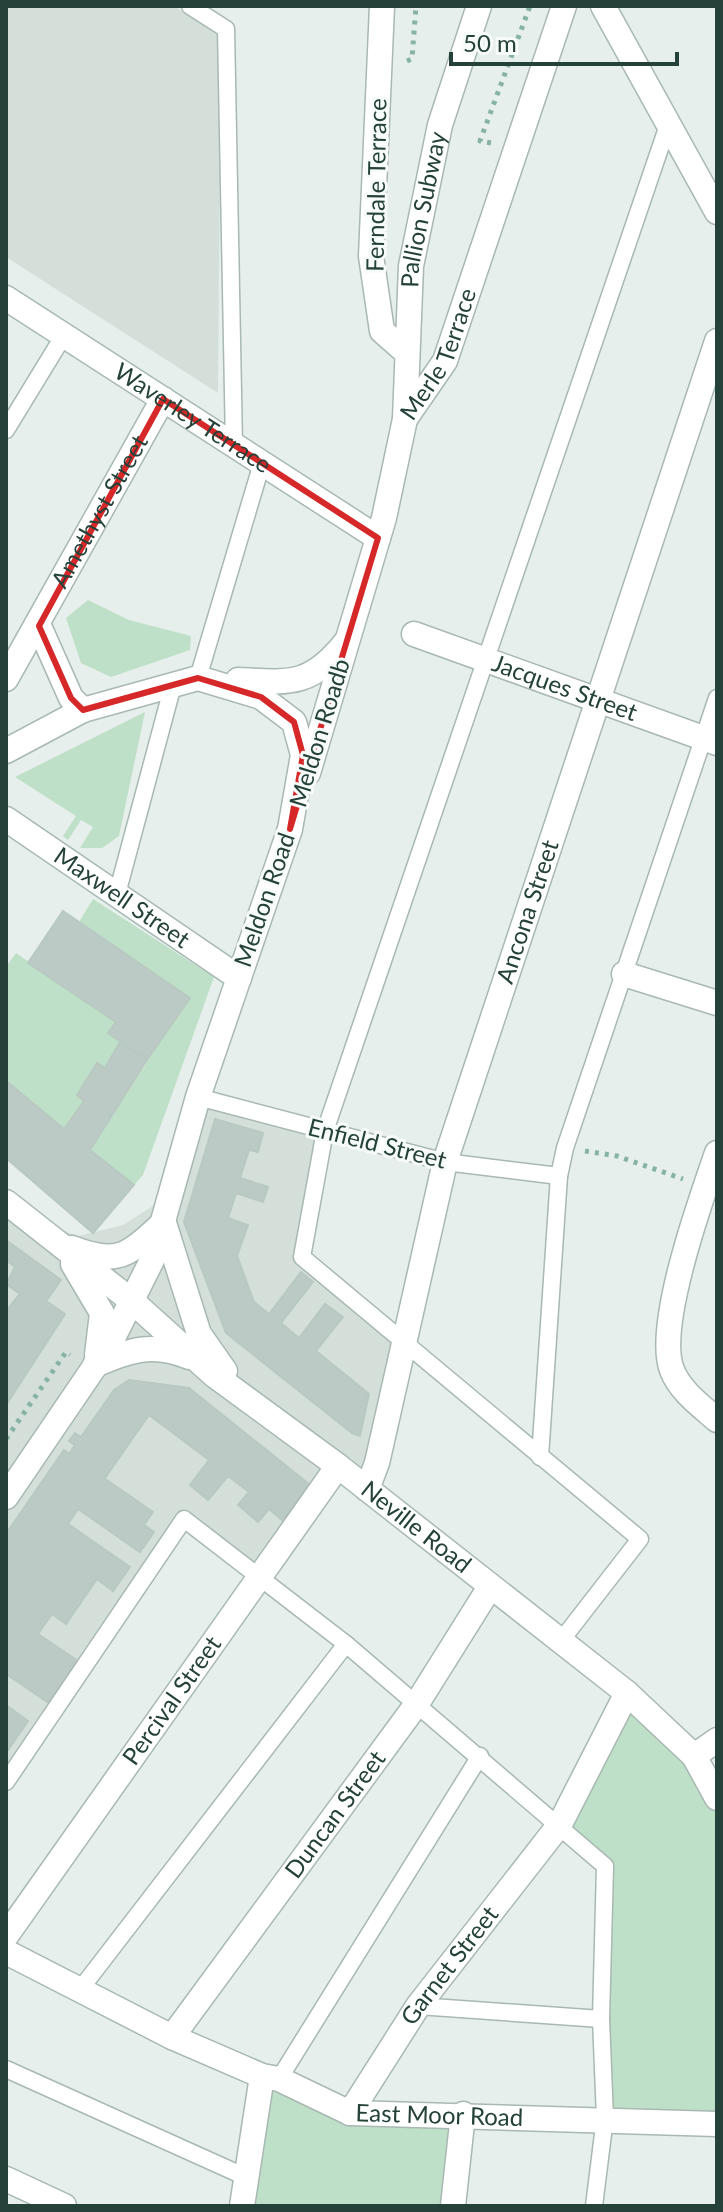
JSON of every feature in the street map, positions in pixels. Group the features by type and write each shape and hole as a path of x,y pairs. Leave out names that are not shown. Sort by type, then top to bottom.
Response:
{"street":[{"name":"Ferndale Terrace","path":"382,6 371,256 382,331 406,352"},
{"name":"Pallion Subway","path":"405,419 411,266 434,153 479,6"},
{"name":"Merle Terrace","path":"198,678 303,680 331,661 350,637 378,538 405,419 445,361 564,6"},
{"path":"603,6 717,212"},
{"name":"Waverley Terrace","path":"6,298 378,538"},
{"name":"Ancona Street","path":"367,1489 377,1463 402,1341 445,1162 717,341"},
{"name":"Amethyst Street","path":"6,679 39,626 163,399"},
{"path":"39,626 71,698 83,710"},
{"name":"Jacques Street","path":"414,634 710,740"},
{"name":"Meldon Roadb","path":"290,829 350,637"},
{"path":"6,751 83,710 198,678"},
{"name":"Meldon Road","path":"6,1497 95,1365 133,1302 164,1223 198,1097 290,829 303,755 294,722 261,697 198,678"},
{"name":"Maxwell Street","path":"6,819 239,978"},
{"path":"624,974 717,1003"},
{"path":"717,1153 708,1199 670,1314 667,1347 672,1371 686,1393 717,1419"},
{"path":"8,1209 53,1240 78,1270 102,1313 95,1365 136,1349 154,1347 167,1348 198,1361"},
{"path":"53,1240 111,1259 123,1256 164,1223 199,1334 249,1400"},
{"name":"Neville Road","path":"53,1240 133,1302 198,1361 338,1466 627,1693 694,1756 717,1798"},
{"name":"Percival Street","path":"6,1936 338,1466"},
{"name":"Duncan Street","path":"172,2037 416,1705 490,1587"},
{"name":"Garnet Street","path":"350,2113 418,2006 560,1824 627,1693"},
{"path":"694,1756 717,1740"},
{"name":"East Moor Road","path":"6,1952 172,2037 350,2113 605,2118 717,2124"},
{"path":"242,2206 271,2078"},
{"path":"453,2206 463,2114"},
{"path":"6,2179 64,2206"}],"lane":[{"path":"190,6 226,29 234,445"},
{"path":"560,1642 640,1539 302,1257 325,1131 668,125"},
{"path":"6,430 64,335"},
{"path":"198,678 262,463"},
{"path":"117,894 173,685"},
{"path":"540,1457 559,1176 565,1148 624,974 710,740 717,698"},
{"name":"Enfield Street","path":"198,1097 445,1162 559,1176"},
{"path":"6,1782 184,1519 346,1644 560,1824 605,1866 601,2019 605,2118 594,2206"},
{"path":"79,1991 346,1644"},
{"path":"271,2078 480,1756"},
{"path":"418,2006 601,2019"},
{"path":"6,2069 248,2178"}],"path":[{"path":"516,147 480,141 530,6"},
{"path":"565,1148 617,1156 708,1199"},
{"path":"6,1439 66,1352"}],"highlighted area":[{"path":"163,399 378,538 290,829 303,755 294,722 261,697 198,678 83,710 71,698 39,626"}],"shaded area":[{"path":"6,6 174,6 221,36 218,393 6,257"},
{"path":"198,1097 325,1131 302,1257 402,1341 367,1489 338,1466 260,1578 185,1520 6,1782 6,1217 11,1210 78,1236 123,1225 172,1194"}],"green space":[{"path":"88,600 129,620 191,636 190,650 111,677 81,663 66,618"},
{"path":"145,712 119,836 102,848 80,848 93,827 81,820 68,840 63,836 76,816 15,777"},
{"path":"93,899 214,977 143,1175 134,1185 90,1150 189,998 79,922"},
{"path":"16,953 116,1022 108,1033 120,1042 105,1068 78,1095 83,1101 64,1129 6,1081 6,967"},
{"path":"627,1693 717,1798 717,2124 605,2118 605,1866 560,1824"},
{"path":"262,2076 350,2113 463,2114 453,2206 242,2206"}],"building":[{"path":"63,911 190,998 147,1060 108,1033 116,1022 28,963"},
{"path":"120,1042 147,1060 90,1150 134,1185 93,1233 6,1158 6,1081 64,1129 84,1101 77,1095 97,1063 105,1068"},
{"path":"215,1119 263,1133 258,1152 249,1150 240,1178 268,1187 263,1202 236,1193 228,1218 248,1225 237,1256 254,1302 269,1314 301,1272 313,1282 281,1323 299,1338 325,1304 343,1317 316,1351 369,1394 360,1436 352,1433 226,1333 184,1222"},
{"path":"6,1240 61,1280 46,1301 65,1314 6,1405 6,1311 20,1294 6,1284 15,1267 6,1260"},
{"path":"129,1380 189,1388 310,1485 282,1520 269,1509 258,1522 238,1505 249,1492 228,1476 208,1500 190,1485 209,1460 149,1415 105,1478 101,1476 153,1512 144,1525 154,1532 140,1552 78,1509 68,1524 130,1567 113,1591 97,1579 66,1624 52,1614 38,1634 78,1661 49,1703 6,1674 6,1534 64,1450 69,1454 75,1445 69,1441 75,1433 81,1437 114,1390"},
{"path":"6,1705 28,1721 6,1753"}]}
